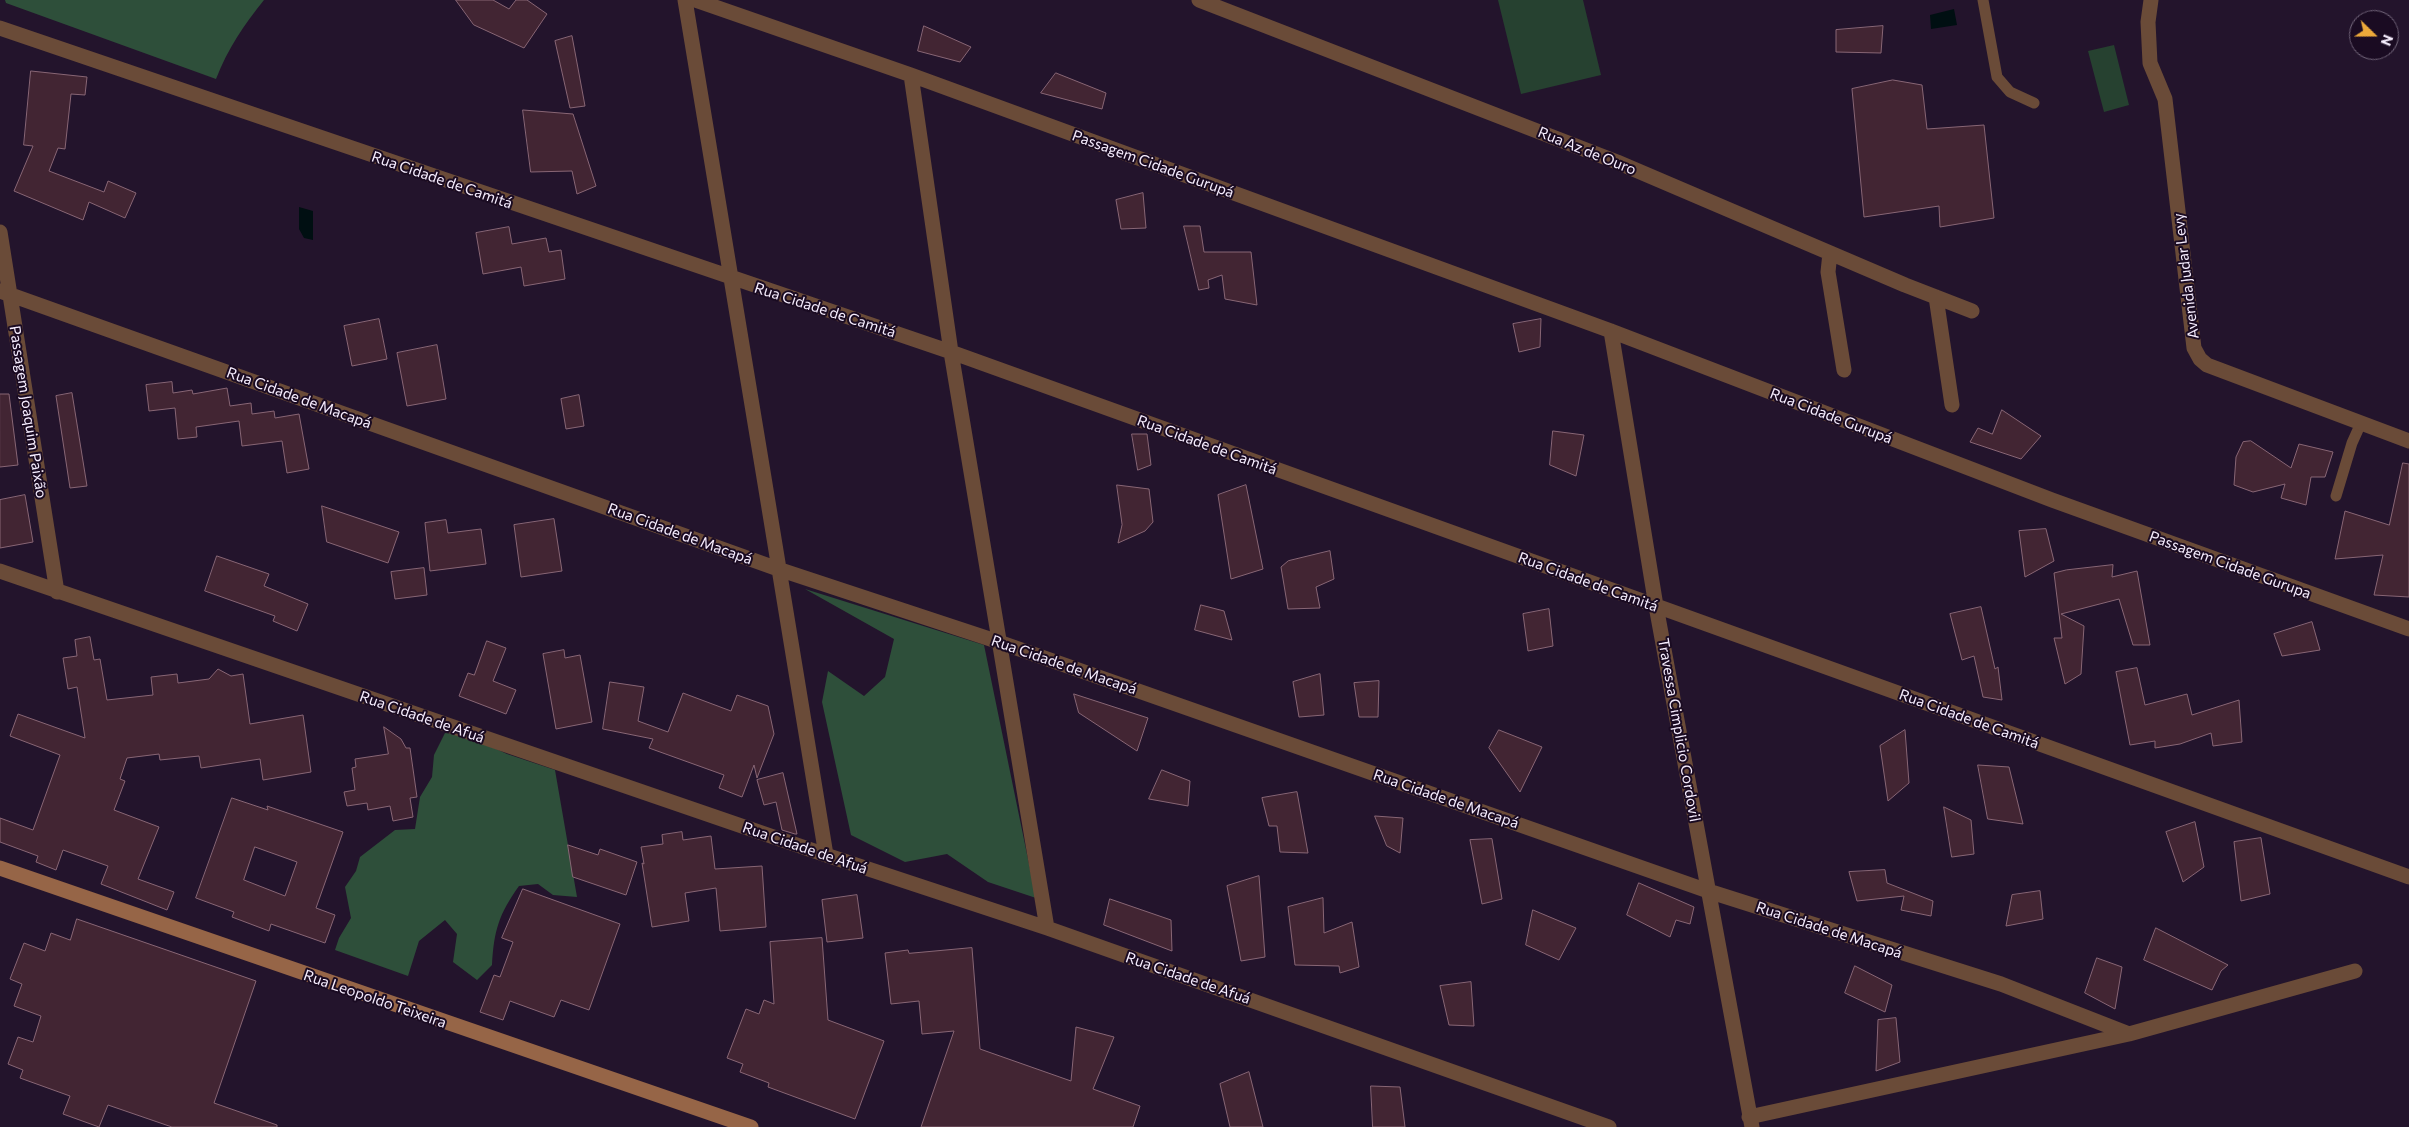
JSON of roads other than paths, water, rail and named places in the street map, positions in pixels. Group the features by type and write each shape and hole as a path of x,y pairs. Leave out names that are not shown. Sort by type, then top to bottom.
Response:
{"main road":[{"name":"Rua Leopoldo Teixeira","path":"0,868 752,1127"}],"street":[{"path":"685,0 734,280 778,569 826,855"},
{"name":"Passagem Cidade Gurupá","path":"694,0 911,75 1611,332"},
{"name":"Rua Az de Ouro","path":"1199,0 1617,162 1972,311"},
{"name":"Avenida Judar Levy","path":"2151,0 2148,22 2150,63 2165,99 2194,348 2200,359 2206,364 2409,441"},
{"name":"Rua Cidade de Camitá","path":"0,28 734,280 951,352 2409,877"},
{"path":"911,75 951,352 1047,928"},
{"name":"Passagem Joaquim Paixão","path":"0,232 5,292 57,592"},
{"path":"1830,253 1828,272 1844,370"},
{"name":"Rua Cidade de Macapá","path":"5,292 778,569 999,642 1708,891 2001,984 2129,1034"},
{"path":"1936,297 1952,405"},
{"name":"Rua Cidade Gurupá","path":"1611,332 2052,500"},
{"name":"Travessa Cimplicio Cordovil","path":"1611,332 1656,606 1750,1122"},
{"name":"Passagem Cidade Gurupa","path":"2052,500 2409,629"},
{"name":"Rua Cidade de Afuá","path":"0,571 826,855 1047,928 1609,1127"},
{"path":"1750,1122 2129,1034 2356,971"}],"lane":[{"path":"1983,0 1990,50 1997,77 2010,92 2034,103"},
{"path":"2336,496 2352,443 2361,423"}]}
